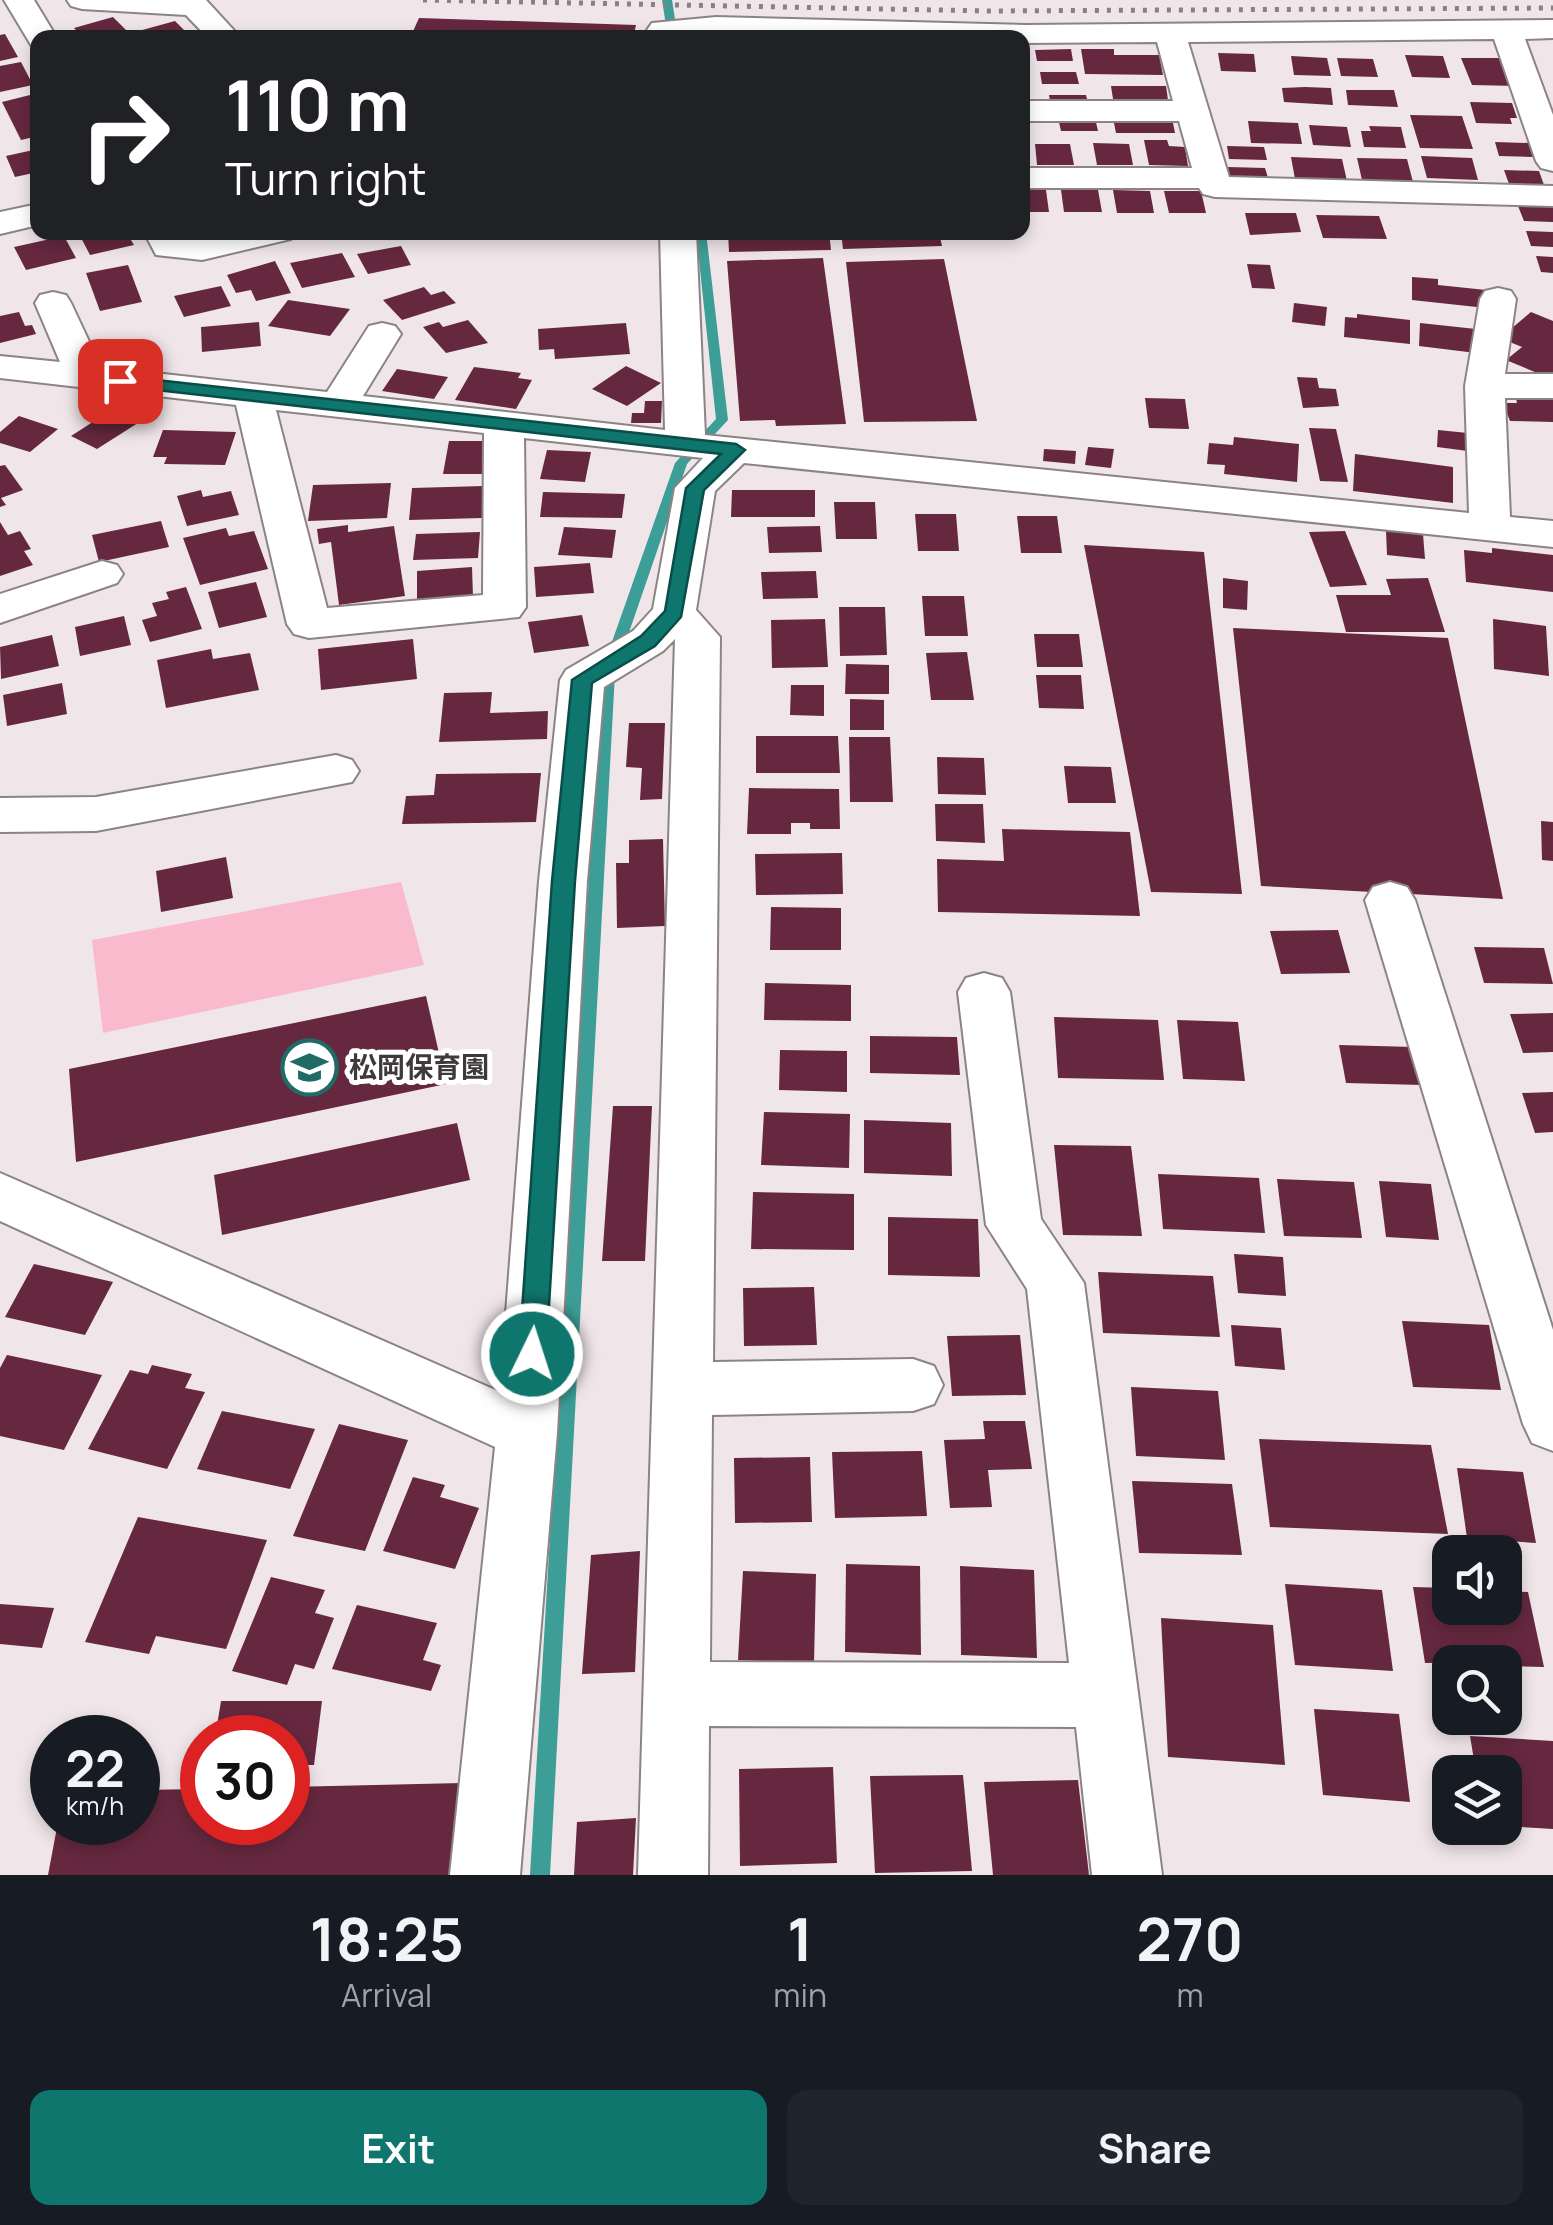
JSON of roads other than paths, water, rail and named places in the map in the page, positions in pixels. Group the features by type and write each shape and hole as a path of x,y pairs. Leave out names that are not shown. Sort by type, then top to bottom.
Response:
{"street":[{"path":"18,0 37,30"},
{"path":"82,0 196,6 218,30"},
{"path":"663,23 870,30"},
{"path":"1506,29 1553,161"},
{"path":"1030,34 1553,29"},
{"path":"1170,31 1215,187 1553,196"},
{"path":"1030,111 1194,110"},
{"path":"1030,178 1210,178"},
{"path":"0,222 30,216"},
{"path":"165,240 169,247 202,249 243,240"},
{"path":"678,240 684,442"},
{"path":"1490,527 1484,386 1498,300"},
{"path":"53,304 86,377"},
{"path":"338,405 382,334"},
{"path":"0,367 736,450 1553,534"},
{"path":"1484,386 1553,386"},
{"path":"253,397 310,624 504,607 504,422"},
{"path":"485,1875 527,1433 564,881 582,680 648,641 674,613 695,488 736,450"},
{"path":"0,610 102,574"},
{"path":"674,613 698,636 674,1875"},
{"path":"0,815 96,814 336,771"},
{"path":"1390,900 1553,1424"},
{"path":"984,992 1014,1225 1055,1282 1127,1875"},
{"path":"0,1196 527,1433"},
{"path":"684,1389 913,1385"},
{"path":"675,1694 1104,1695"}],"waterway":[{"path":"667,0 672,30"},
{"path":"540,1875 608,673 681,463 722,420 702,240"}],"railway":[{"path":"423,0 988,11 1553,8"}],"place":[{"name":"松岡保育園","path":"310,1067"}]}
